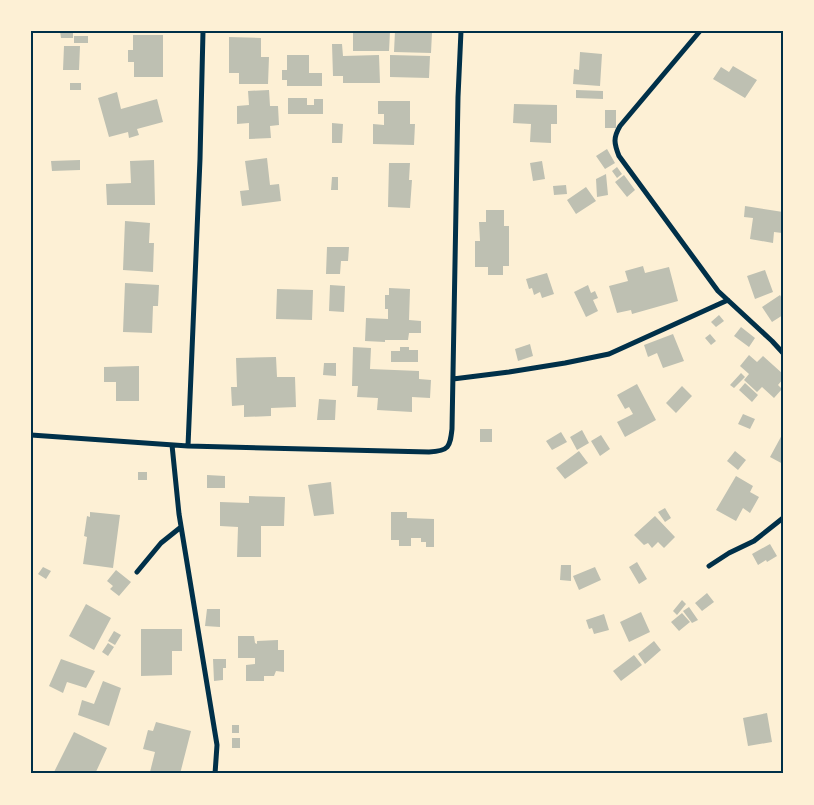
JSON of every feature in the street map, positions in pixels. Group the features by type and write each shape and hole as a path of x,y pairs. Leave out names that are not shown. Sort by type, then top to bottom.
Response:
{"street":[{"path":"188,446 200,159 203,31"},
{"path":"31,435 188,446 440,452 446,449 450,442 452,429 461,31"},
{"path":"700,31 620,126 614,136 615,146 619,156 718,291 783,353"},
{"path":"453,379 546,366 609,354 728,300"},
{"path":"172,445 182,527 217,745 216,774"},
{"path":"708,566 754,541 783,518"},
{"path":"137,572 161,543 182,527"}],"building":[{"path":"60,31 73,31 73,38 61,38"},
{"path":"353,31 390,31 389,51 353,51"},
{"path":"395,31 432,32 431,53 394,52"},
{"path":"133,35 163,35 163,77 134,77 134,62 128,62 128,50 133,50"},
{"path":"74,36 88,36 88,43 74,43"},
{"path":"229,37 261,38 261,57 269,57 268,84 239,84 239,73 229,73"},
{"path":"332,44 342,44 343,56 379,55 380,83 343,83 343,76 333,76"},
{"path":"64,46 80,46 79,70 63,70"},
{"path":"580,52 602,54 600,86 573,84 574,69 579,70"},
{"path":"287,55 309,55 309,73 322,73 322,86 287,86 287,80 282,80 282,70 287,70"},
{"path":"390,55 430,56 429,78 390,77"},
{"path":"733,66 757,80 745,98 713,79 721,67 729,72"},
{"path":"70,83 81,83 81,90 70,90"},
{"path":"269,90 270,106 278,106 279,125 270,126 271,138 249,139 249,123 237,124 237,106 249,105 248,91"},
{"path":"576,90 603,91 603,99 576,98"},
{"path":"117,92 121,109 157,99 163,122 137,129 139,135 129,138 128,132 109,137 98,98"},
{"path":"288,98 307,98 307,105 314,105 314,99 323,99 323,114 288,114"},
{"path":"378,101 410,101 410,124 415,124 414,145 373,144 373,124 384,125 384,114 378,114"},
{"path":"514,104 557,105 557,124 551,124 551,143 530,142 531,124 513,123"},
{"path":"605,110 616,110 616,128 605,128"},
{"path":"332,123 343,124 342,143 332,143"},
{"path":"607,149 615,163 605,169 596,156"},
{"path":"267,158 270,185 279,184 281,201 242,206 240,191 249,190 245,161"},
{"path":"80,160 80,170 52,171 51,161"},
{"path":"154,160 155,205 107,205 106,184 131,183 130,161"},
{"path":"542,161 545,179 533,181 530,163"},
{"path":"389,163 410,163 409,180 412,180 410,208 388,207"},
{"path":"617,167 622,174 617,178 612,171"},
{"path":"606,174 608,195 597,197 596,179"},
{"path":"624,175 635,190 627,197 615,182"},
{"path":"332,177 338,177 338,190 331,190"},
{"path":"566,185 567,194 554,195 553,186"},
{"path":"586,187 596,201 576,214 567,200"},
{"path":"745,206 783,212 782,233 774,232 773,243 750,239 753,218 744,217"},
{"path":"486,210 504,210 504,226 509,226 509,266 503,266 503,275 488,275 488,267 475,267 475,241 480,241 479,222 486,222"},
{"path":"125,221 150,223 149,243 154,243 153,272 123,270"},
{"path":"327,247 349,247 348,261 341,261 340,274 326,274"},
{"path":"643,266 645,273 669,267 678,301 632,314 631,310 617,313 609,286 628,281 625,271"},
{"path":"765,270 773,292 755,299 747,276"},
{"path":"547,273 554,294 542,298 540,292 534,295 532,288 529,289 526,279"},
{"path":"125,283 159,285 158,306 153,306 152,333 123,332"},
{"path":"330,285 345,286 344,312 329,311"},
{"path":"588,285 591,293 595,291 598,298 593,300 598,311 586,317 574,292"},
{"path":"389,288 410,289 409,320 421,321 421,333 409,333 408,340 365,341 366,318 388,319 388,309 385,309 385,295 389,295"},
{"path":"277,289 313,290 312,320 276,319"},
{"path":"780,295 783,300 783,315 772,322 762,307"},
{"path":"719,315 724,321 716,327 711,322"},
{"path":"741,327 755,338 749,347 734,336"},
{"path":"673,334 684,361 663,368 657,353 648,357 644,345"},
{"path":"710,334 716,341 711,345 705,338"},
{"path":"530,344 533,356 518,361 515,349"},
{"path":"353,347 371,348 370,369 419,371 419,379 431,380 430,398 412,397 412,412 377,410 378,398 357,397 358,386 352,386"},
{"path":"400,347 418,350 418,362 391,362 391,351 400,351"},
{"path":"749,355 757,362 763,356 783,374 783,379 778,385 782,389 774,398 762,387 757,392 744,380 749,374 740,366"},
{"path":"276,357 277,377 295,377 296,407 271,408 271,416 244,417 244,405 232,406 231,387 237,387 236,358"},
{"path":"324,363 336,363 336,376 323,375"},
{"path":"139,366 139,401 116,401 116,382 104,382 104,367"},
{"path":"741,373 745,377 734,388 730,385"},
{"path":"745,383 758,395 752,402 739,390"},
{"path":"637,384 656,420 625,437 617,422 633,414 629,407 625,409 617,395"},
{"path":"682,386 692,396 676,413 666,403"},
{"path":"319,399 336,400 335,420 317,420"},
{"path":"743,414 755,419 750,429 738,424"},
{"path":"480,429 492,429 492,442 480,442"},
{"path":"582,430 589,443 577,450 570,437"},
{"path":"561,432 567,442 552,450 546,441"},
{"path":"783,433 783,464 770,457"},
{"path":"601,435 610,449 600,456 591,441"},
{"path":"579,451 588,463 565,479 556,468"},
{"path":"735,451 746,460 738,470 727,461"},
{"path":"138,472 147,472 147,480 138,480"},
{"path":"207,475 225,476 225,488 207,488"},
{"path":"736,476 753,486 750,492 759,497 750,513 743,508 736,521 716,510"},
{"path":"331,482 334,514 314,516 308,485"},
{"path":"249,496 285,497 284,526 261,526 261,557 237,557 238,527 220,526 220,502 249,503"},
{"path":"665,508 671,518 665,522 658,512"},
{"path":"90,512 120,515 113,568 83,564 87,537 84,536 87,516 90,517"},
{"path":"391,512 407,512 407,518 434,519 434,547 426,547 426,542 421,542 421,538 411,538 411,546 399,546 399,540 391,540"},
{"path":"655,516 675,537 664,548 658,542 652,548 648,543 644,545 634,535"},
{"path":"770,544 777,556 758,565 752,554"},
{"path":"637,562 647,579 639,584 629,567"},
{"path":"561,565 571,565 571,581 560,580"},
{"path":"43,567 51,571 46,579 38,574"},
{"path":"595,567 601,580 579,590 573,576"},
{"path":"116,570 131,582 119,596 110,589 113,586 107,581"},
{"path":"707,593 714,602 702,611 695,603"},
{"path":"682,600 686,604 677,615 673,611"},
{"path":"86,604 111,618 94,650 69,636"},
{"path":"689,607 698,620 692,623 683,611"},
{"path":"207,609 220,609 220,627 205,626"},
{"path":"641,612 650,632 629,642 620,622"},
{"path":"682,613 690,622 679,631 671,622"},
{"path":"604,614 609,630 594,634 592,628 589,629 586,620"},
{"path":"141,629 182,629 182,651 172,651 172,675 141,676"},
{"path":"114,631 121,635 115,645 108,641"},
{"path":"238,636 254,636 255,643 257,644 257,641 278,640 278,650 284,650 284,672 276,671 274,676 264,676 264,681 246,681 246,665 255,664 255,658 238,658"},
{"path":"654,641 661,650 645,664 638,654"},
{"path":"108,643 114,647 108,656 102,652"},
{"path":"634,655 642,665 621,681 613,671"},
{"path":"61,659 95,671 86,688 67,682 63,693 49,686"},
{"path":"213,659 226,659 226,668 223,668 223,680 214,681"},
{"path":"103,681 121,688 109,726 78,715 82,700 94,704"},
{"path":"767,713 772,742 748,746 743,718"},
{"path":"156,722 191,731 180,774 155,774 150,772 155,752 143,749 148,730 153,731"},
{"path":"232,725 239,725 239,733 232,733"},
{"path":"74,732 107,748 95,774 58,774 54,772"},
{"path":"232,738 240,738 240,748 232,748"}]}
